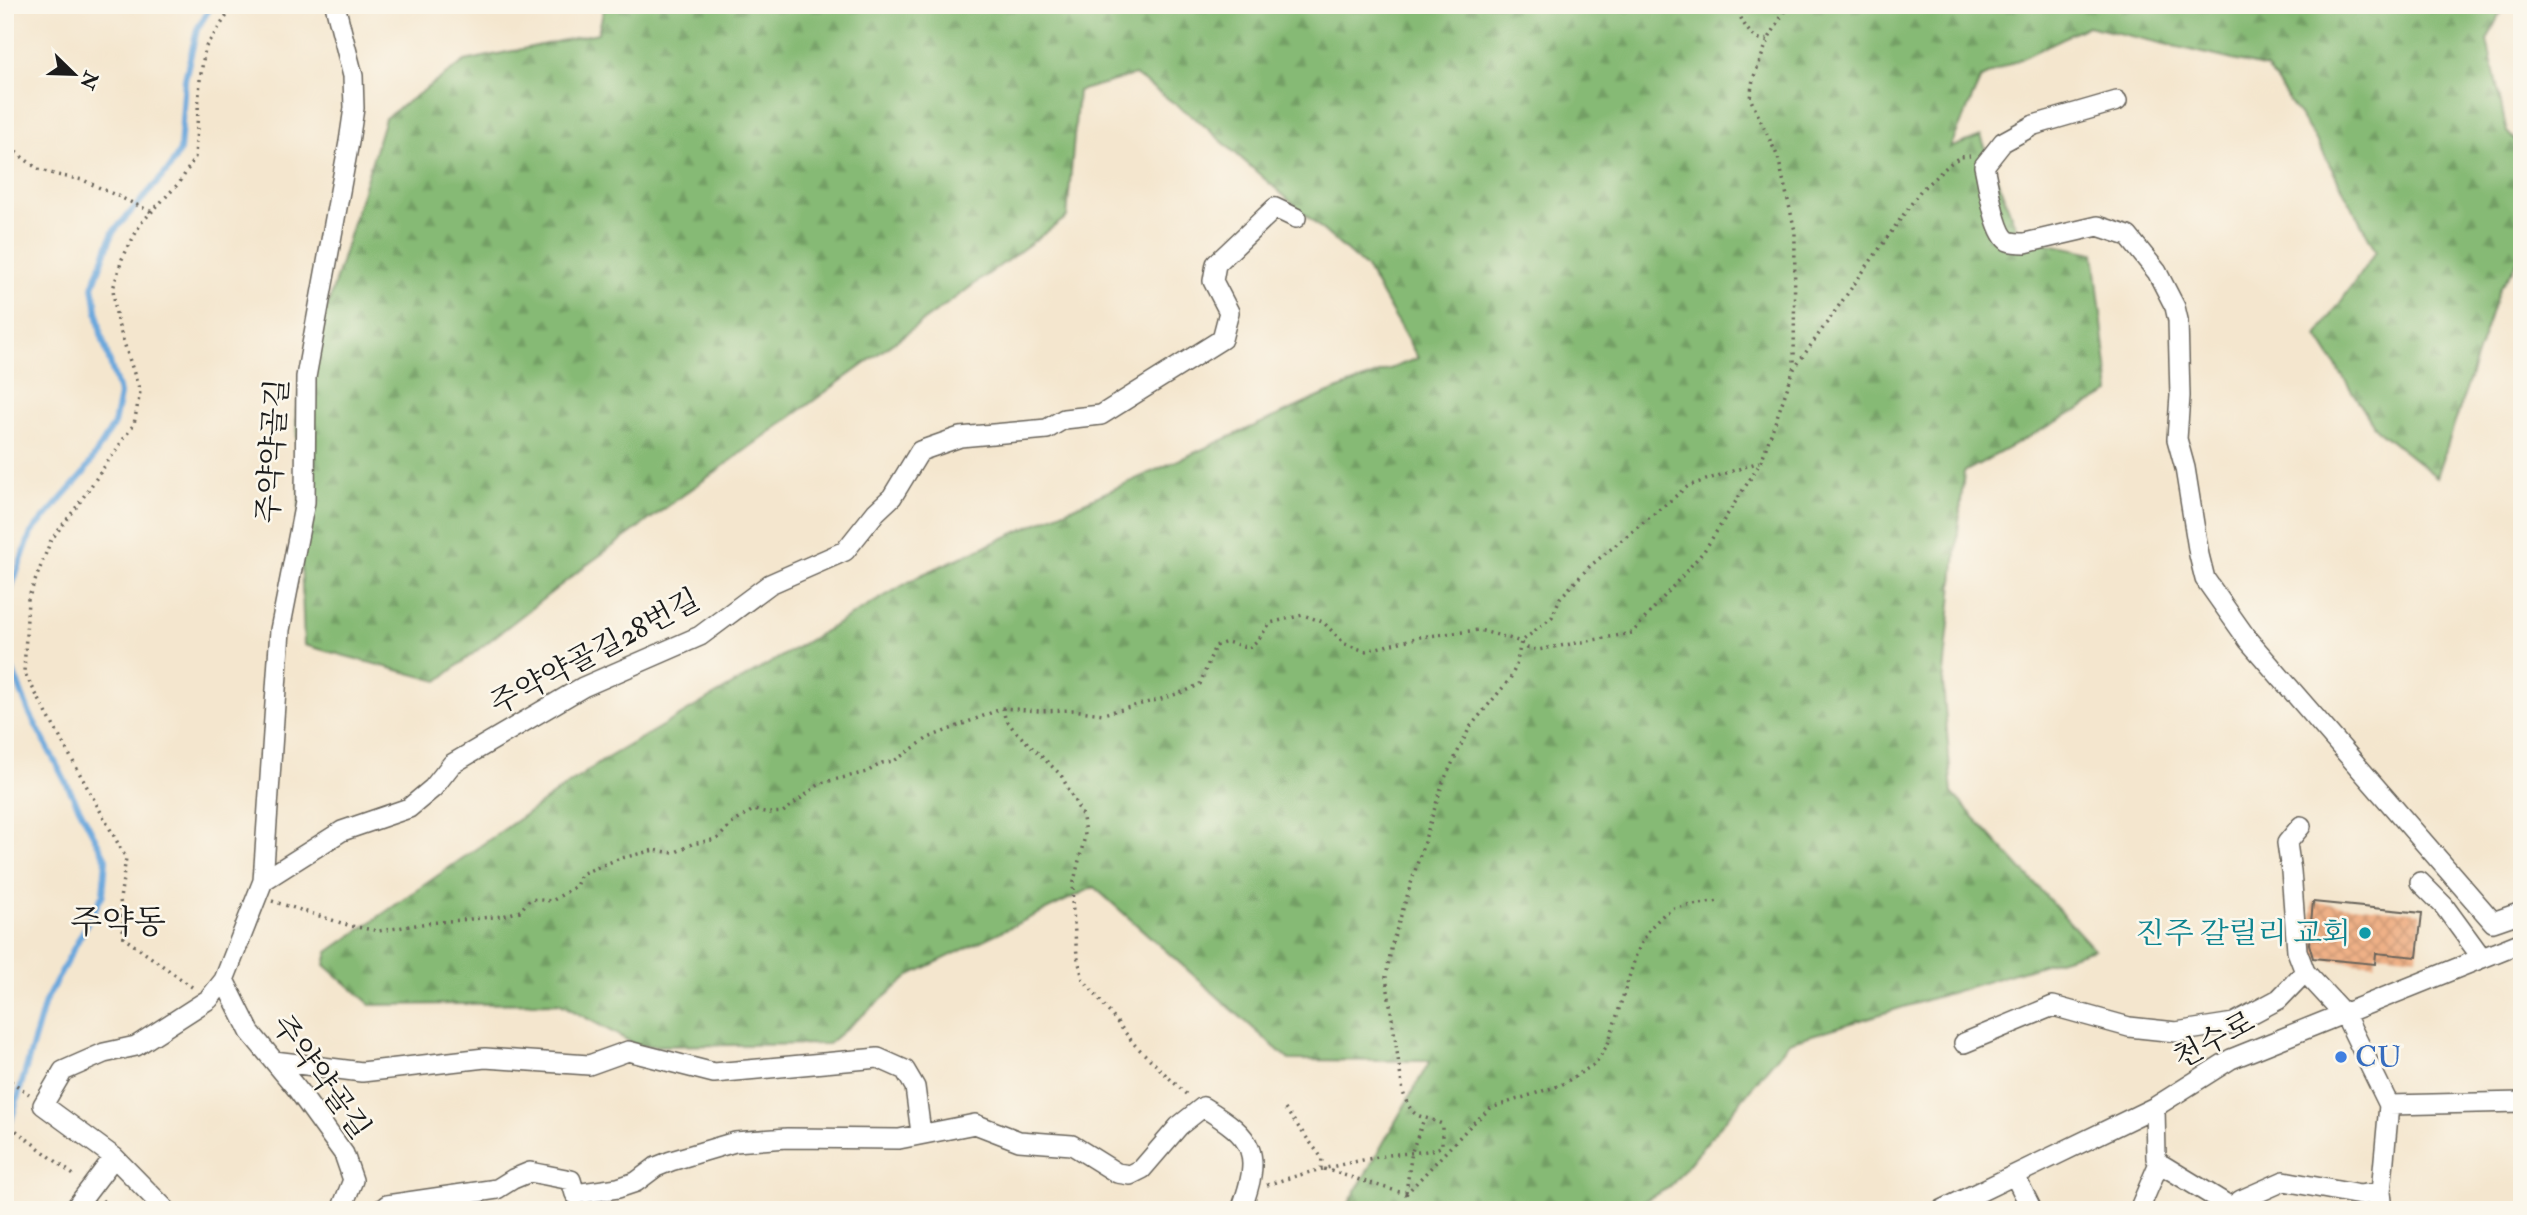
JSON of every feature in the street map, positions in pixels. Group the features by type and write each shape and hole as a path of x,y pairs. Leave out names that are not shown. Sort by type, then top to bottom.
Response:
{"street":[{"name":"주약약골길","path":"166,1210 114,1157 43,1105 63,1071 104,1053 136,1046 209,999 224,980 260,888 280,629 305,502 306,377 354,108 353,76 335,5"},
{"path":"2117,101 2034,125 2003,142 1984,166 1998,226 2007,240 2025,243 2098,226 2129,236 2157,272 2169,292 2178,320 2180,396 2177,439 2185,468 2205,579 2248,640 2493,922 2522,912"},
{"name":"주약약골길28번길","path":"260,888 342,831 409,808 433,788 452,764 583,687 699,636 770,584 845,551 876,512 892,497 920,451 960,437 1047,429 1064,419 1101,415 1222,339 1229,312 1213,281 1216,264 1275,208 1296,218"},
{"path":"2155,1107 2159,1163 2230,1208 2284,1181 2382,1201 2389,1105 2344,1014 2305,972 2297,951 2287,843 2301,826"},
{"path":"2420,882 2444,906 2482,958"},
{"name":"천수로","path":"1942,1210 2155,1107 2231,1059 2522,942"},
{"path":"1964,1043 2053,1006 2129,1027 2176,1032 2234,1023 2279,999 2305,972"},
{"name":"주약약골길","path":"224,980 250,1032 298,1089 344,1154 353,1180 341,1210"},
{"path":"274,1061 362,1072 485,1058 589,1065 628,1051 714,1073 878,1058 905,1070 915,1087 921,1133"},
{"path":"2389,1105 2515,1103"},
{"path":"381,1210 387,1205 497,1189 530,1172 571,1180 575,1194 618,1188 636,1182 656,1167 671,1161 735,1142 787,1138 899,1139 975,1124 1019,1141 1072,1145 1117,1172 1129,1175 1142,1169 1179,1126 1203,1107 1227,1122 1245,1138 1254,1161 1244,1200"},
{"path":"74,1210 114,1157"},
{"path":"2139,1210 2159,1163"},
{"path":"2015,1176 2032,1210"}],"path":[{"path":"209,999 124,938 120,899 126,858 24,672 28,599 51,540 134,424 140,392 117,321 113,289 122,259 141,223 180,182 195,157 205,48 234,5"},
{"path":"1735,5 1748,30 1761,41 1768,40"},
{"path":"1788,5 1768,40 1750,98 1778,158 1795,231 1794,369"},
{"path":"5,126 17,153 38,169 83,180 152,212"},
{"path":"260,888 371,931 503,916 520,911 530,899 552,901 576,886 581,874 594,867 654,850 674,853 692,844 717,839 733,823 754,810 783,812 821,783 867,772 882,763 894,761 928,738 1003,708 1072,710 1103,714 1186,691 1200,684 1214,646 1227,642 1249,648 1270,623 1303,615 1323,622 1345,644 1365,651 1420,637 1479,630 1521,642 1527,648 1538,650 1632,633 1716,535 1760,462 1794,369 1921,190 1960,156 1970,156 1984,166"},
{"path":"1244,1200 1321,1168 1412,1151 1438,1149 1442,1146 1442,1124 1424,1119 1411,1110 1403,1092 1387,993 1387,965 1443,782 1470,727 1510,679 1521,642 1552,617 1560,598 1577,583 1590,566 1688,486 1760,462"},
{"path":"1003,708 1005,719 1014,730 1060,775 1083,817 1085,836 1072,901 1077,956 1083,979 1135,1045 1203,1107"},
{"path":"1406,1194 1472,1124 1491,1108 1561,1085 1595,1063 1608,1044 1637,952 1650,928 1674,908 1719,901"},
{"path":"5,1077 35,1098"},
{"path":"1285,1109 1322,1158 1321,1168"},
{"path":"1406,1194 1412,1151 1424,1119"},
{"path":"5,1122 56,1160"},
{"path":"1321,1168 1406,1194"}],"green space":[{"path":"605,5 2504,5 2487,40 2507,132 2522,148 2522,255 2499,289 2437,477 2376,429 2317,336 2376,251 2318,143 2267,68 2088,26 1981,78 1950,148 1981,136 2020,238 2094,253 2110,393 1964,472 1943,684 1952,793 2094,949 1789,1042 1670,1187 1627,1210 1345,1210 1430,1061 1289,1060 1094,887 912,974 828,1044 638,1046 559,1003 371,1005 325,965 328,952 602,761 921,575 1326,394 1418,358 1367,269 1200,122 1135,75 1078,91 1067,217 584,567 438,681 304,645 296,410 385,118 465,61 598,33"}],"building":[{"name":"진주 갈릴리 교회","path":"2313,902 2422,913 2417,957 2376,953 2375,964 2313,958 2309,944"}],"waterway":[{"path":"5,1142 45,1002 103,894 106,859 29,712 7,655 10,591 31,533 84,473 114,424 120,395 101,334 93,286 113,232 170,168 180,150 185,79 197,29 212,5"}],"place":[{"name":"진주 갈릴리 교회","path":"2365,933"},
{"name":"CU","path":"2341,1057"}],"district":[{"name":"주약동","path":"118,922"}]}
